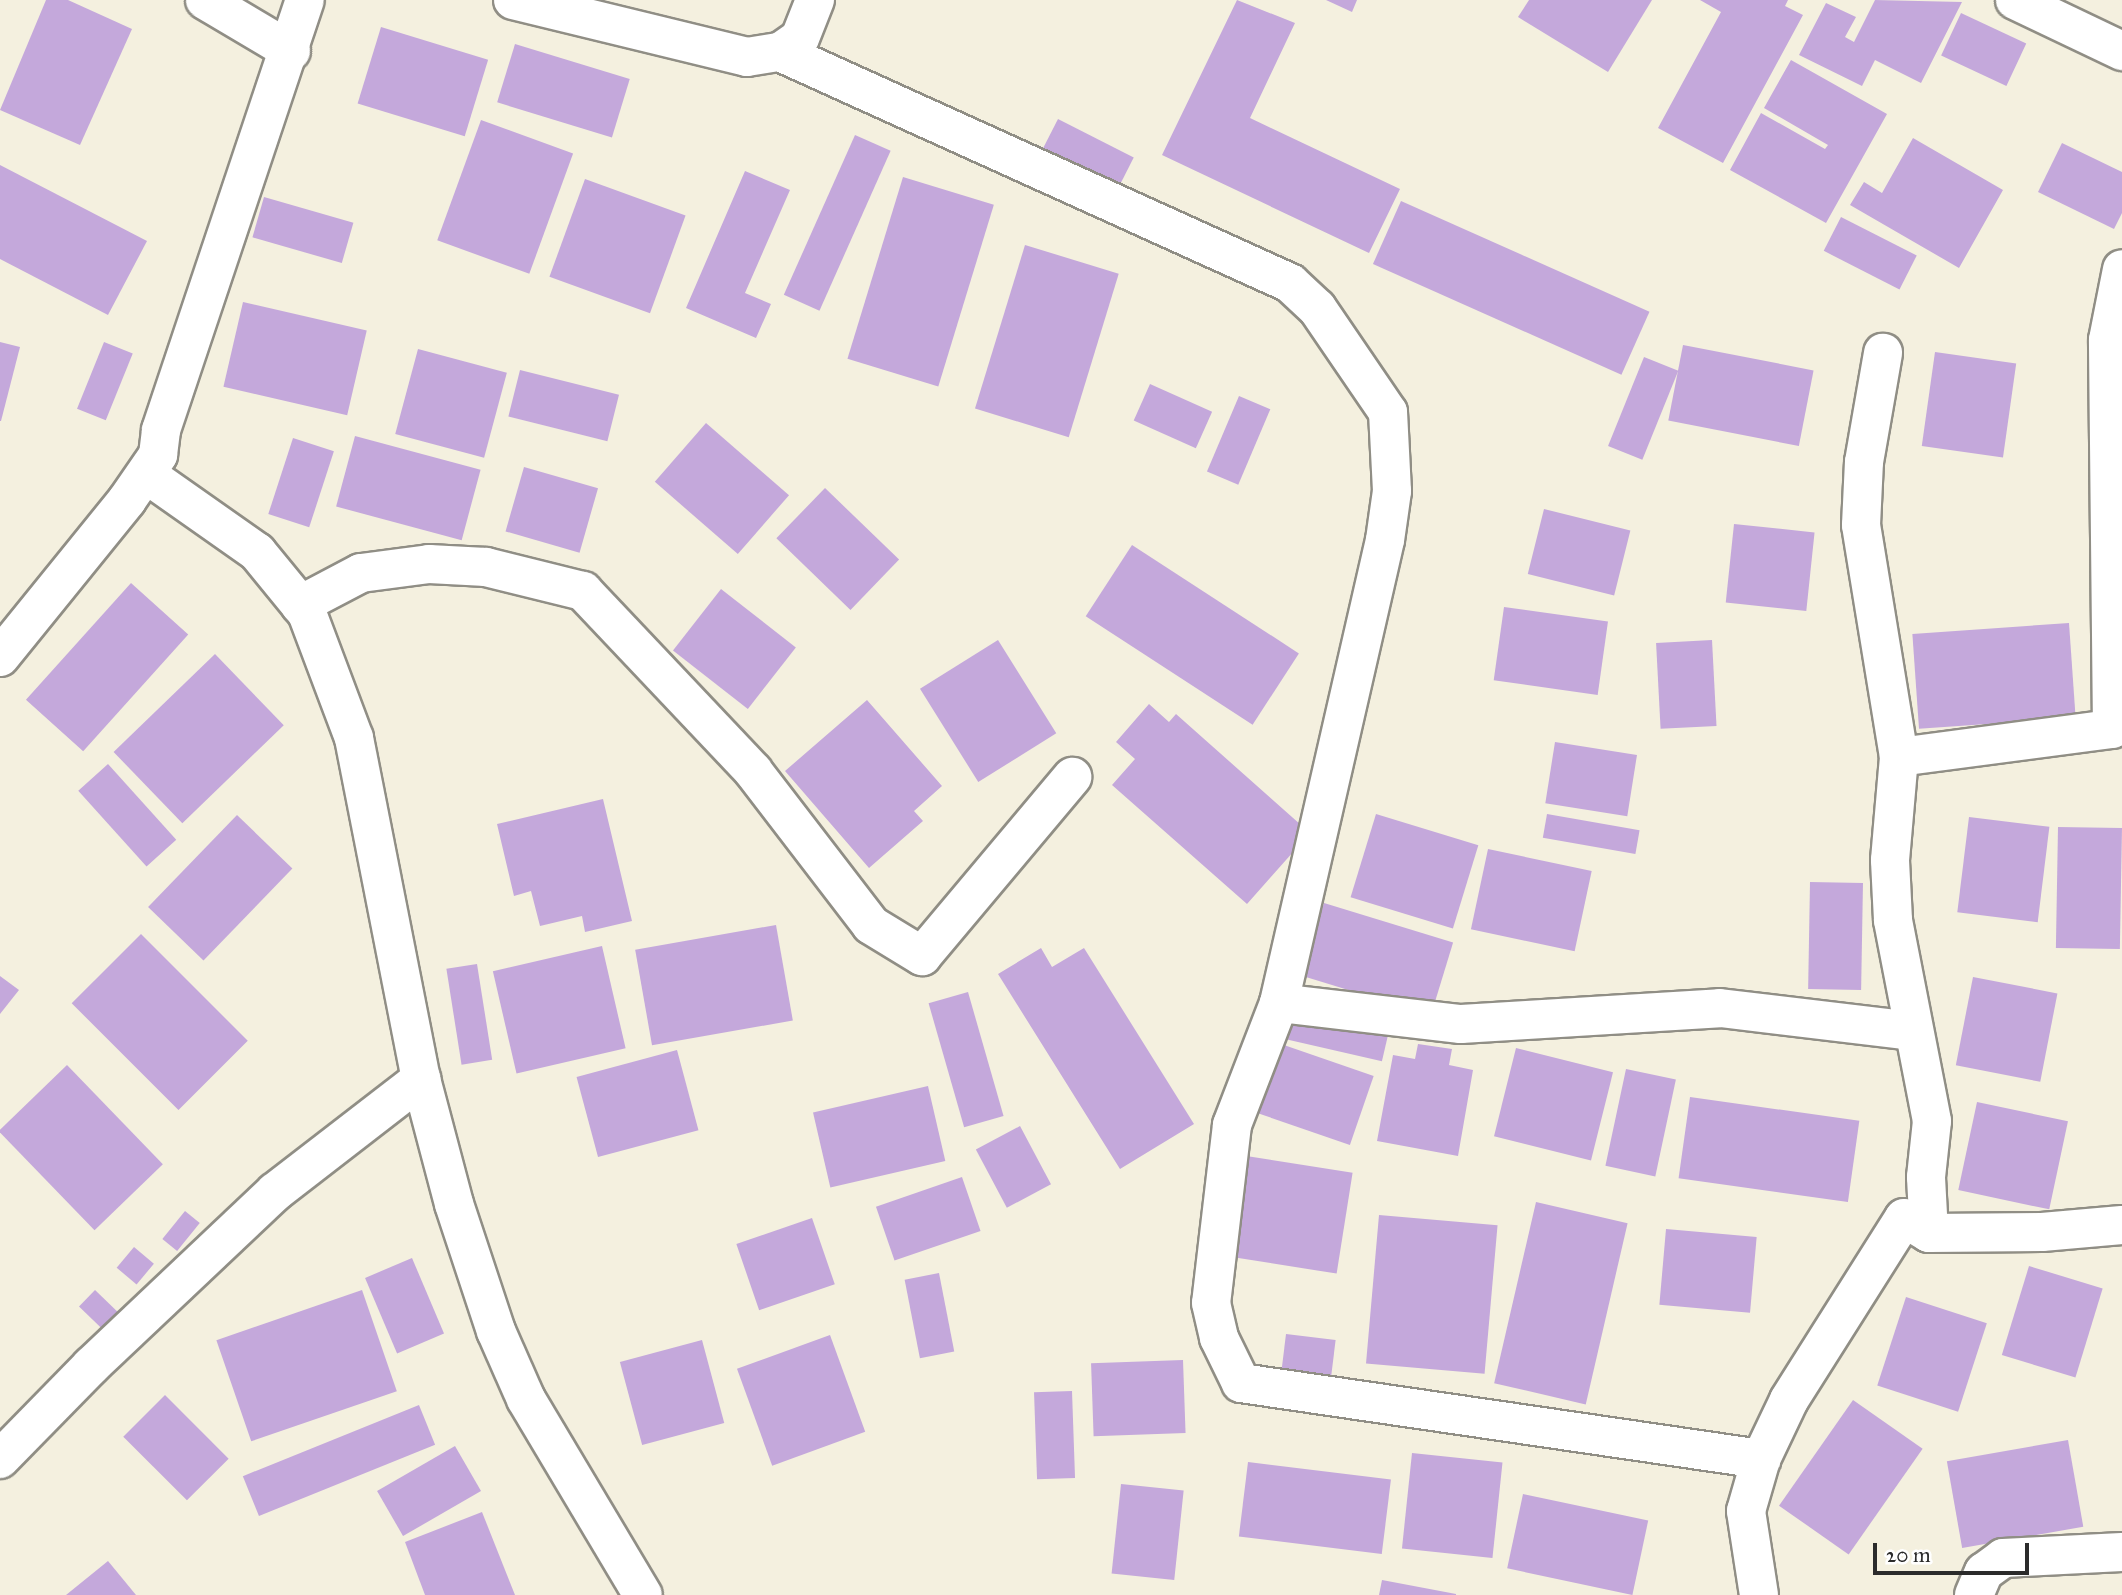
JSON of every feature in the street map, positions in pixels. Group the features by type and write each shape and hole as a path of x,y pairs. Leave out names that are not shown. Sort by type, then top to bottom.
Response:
{"street":[{"path":"205,0 291,51"},
{"path":"0,657 146,474 158,455 161,430 291,51 305,0"},
{"path":"513,0 747,57 780,52 800,38 816,0"},
{"path":"2015,0 2122,51"},
{"path":"780,52 1290,284 1317,308 1388,412 1392,491 1385,540 1279,1003 1263,1035 1232,1125 1211,1303 1219,1338 1241,1383 1761,1459"},
{"path":"1899,757 2117,738 2108,340 2122,269"},
{"path":"1883,353 1864,462 1861,525 1899,757 1890,860 1893,920 1932,1121 1926,1177 1929,1233"},
{"path":"146,474 257,552 300,605 354,738 421,1079 454,1205 496,1331 526,1399 643,1595"},
{"path":"300,605 361,573 429,564 486,567 583,591 753,771 871,925 922,956 1072,777"},
{"path":"1279,1003 1461,1024 1720,1008 1914,1031"},
{"path":"0,1459 91,1366 275,1192 421,1079"},
{"path":"1759,1595 1746,1511 1761,1459 1789,1400 1904,1218 1929,1233 2042,1232 2122,1225"},
{"path":"1974,1595 1984,1572 2003,1558 2122,1552"}],"building":[{"path":"46,0 68,0 132,29 80,145 0,110"},
{"path":"1237,0 1295,23 1250,118 1400,189 1369,253 1162,155"},
{"path":"1326,0 1357,0 1352,12"},
{"path":"1529,0 1652,0 1608,72 1518,17"},
{"path":"1700,0 1788,0 1785,6 1803,15 1723,163 1658,128 1721,12"},
{"path":"1875,0 1962,2 1921,83 1875,60 1862,86 1799,55 1826,3 1856,17 1845,37 1854,42"},
{"path":"1961,13 2026,43 2006,86 1941,56"},
{"path":"381,27 488,60 465,136 358,104"},
{"path":"515,44 630,79 612,137 497,102"},
{"path":"1791,60 1887,114 1826,223 1730,170 1761,113 1825,149 1828,145 1764,108"},
{"path":"1058,119 1134,158 1117,190 1042,151"},
{"path":"481,120 573,154 529,274 437,240"},
{"path":"855,135 891,151 819,311 784,295"},
{"path":"1913,138 2003,190 1959,268 1850,205 1864,182 1882,193"},
{"path":"2062,143 2122,172 2122,213 2114,229 2038,192"},
{"path":"0,165 147,241 108,315 0,259"},
{"path":"745,171 790,190 745,293 771,304 756,338 686,308"},
{"path":"903,177 994,205 938,386 847,359"},
{"path":"585,179 686,216 650,313 549,277"},
{"path":"264,197 353,223 342,263 252,237"},
{"path":"1401,201 1649,312 1621,375 1373,264"},
{"path":"1841,217 1917,256 1899,289 1824,251"},
{"path":"1025,245 1119,274 1069,437 975,409"},
{"path":"243,302 367,331 347,415 223,387"},
{"path":"0,342 20,347 1,421 0,421"},
{"path":"104,342 133,354 106,420 77,409"},
{"path":"1683,345 1814,370 1799,446 1668,421"},
{"path":"418,349 507,373 484,458 395,434"},
{"path":"1935,352 2016,363 2003,457 1922,446"},
{"path":"1644,357 1678,371 1642,460 1608,446"},
{"path":"520,370 619,395 607,441 508,417"},
{"path":"1150,384 1212,412 1196,448 1134,421"},
{"path":"1239,396 1270,409 1238,485 1207,471"},
{"path":"706,423 789,495 738,554 655,482"},
{"path":"355,436 481,470 462,540 336,507"},
{"path":"293,438 334,451 309,527 268,514"},
{"path":"524,467 598,488 580,553 506,531"},
{"path":"825,488 899,560 850,610 776,538"},
{"path":"1544,509 1630,531 1614,596 1528,574"},
{"path":"1734,524 1815,532 1806,611 1726,603"},
{"path":"1132,545 1299,653 1253,725 1086,616"},
{"path":"131,583 188,635 83,751 26,700"},
{"path":"721,589 796,647 748,709 673,650"},
{"path":"1504,607 1608,622 1598,695 1494,680"},
{"path":"2069,623 2076,718 1919,729 1912,634"},
{"path":"998,640 1056,733 978,782 920,689"},
{"path":"1712,640 1717,726 1661,729 1656,643"},
{"path":"215,654 284,725 182,823 114,752"},
{"path":"867,700 942,786 914,811 923,821 869,868 785,771"},
{"path":"1149,704 1169,722 1176,714 1310,833 1247,904 1112,785 1135,759 1116,742"},
{"path":"1555,742 1637,755 1627,816 1545,803"},
{"path":"108,764 176,840 147,867 78,791"},
{"path":"603,799 632,921 585,932 582,916 540,926 531,891 514,896 497,824"},
{"path":"1376,814 1478,845 1453,928 1351,897"},
{"path":"1547,814 1640,830 1635,854 1543,838"},
{"path":"237,815 292,868 203,961 148,907"},
{"path":"1969,817 2049,827 2038,922 1957,912"},
{"path":"2058,827 2122,828 2120,949 2056,948"},
{"path":"1488,849 1592,871 1575,951 1471,929"},
{"path":"1810,882 1863,883 1861,990 1808,989"},
{"path":"1324,903 1453,942 1431,1015 1302,976"},
{"path":"776,925 793,1021 652,1045 635,950"},
{"path":"141,934 248,1041 178,1110 72,1003"},
{"path":"602,946 626,1048 516,1074 493,971"},
{"path":"1041,948 1052,967 1084,948 1194,1124 1120,1169 998,974"},
{"path":"477,964 492,1060 462,1065 446,969"},
{"path":"0,976 19,990 0,1014"},
{"path":"1973,977 2057,993 2040,1082 1956,1065"},
{"path":"968,992 1004,1116 964,1127 929,1003"},
{"path":"1289,1006 1389,1029 1382,1061 1282,1038"},
{"path":"1281,1044 1374,1076 1350,1145 1257,1113"},
{"path":"1418,1044 1452,1049 1449,1065 1473,1070 1458,1156 1377,1141 1393,1055 1415,1059"},
{"path":"1516,1048 1613,1072 1591,1160 1494,1136"},
{"path":"677,1050 698,1130 598,1157 577,1077"},
{"path":"67,1065 163,1164 95,1230 0,1132"},
{"path":"1626,1069 1676,1080 1655,1176 1605,1166"},
{"path":"928,1086 945,1161 830,1188 813,1113"},
{"path":"1690,1097 1859,1121 1848,1202 1679,1178"},
{"path":"1977,1102 2068,1121 2049,1209 1958,1190"},
{"path":"1020,1126 1051,1184 1007,1208 976,1149"},
{"path":"1240,1155 1353,1173 1337,1274 1224,1256"},
{"path":"962,1177 981,1231 895,1261 876,1207"},
{"path":"1536,1202 1628,1223 1586,1404 1494,1383"},
{"path":"185,1211 200,1223 177,1251 162,1239"},
{"path":"1379,1215 1498,1225 1485,1374 1366,1363"},
{"path":"812,1218 835,1284 759,1310 736,1244"},
{"path":"1666,1229 1757,1237 1750,1313 1659,1305"},
{"path":"134,1247 154,1264 137,1284 117,1268"},
{"path":"412,1258 444,1333 397,1353 365,1278"},
{"path":"2029,1266 2103,1289 2075,1377 2002,1355"},
{"path":"939,1273 954,1352 920,1358 905,1280"},
{"path":"95,1290 121,1315 105,1332 79,1307"},
{"path":"362,1290 397,1391 251,1441 216,1340"},
{"path":"1906,1297 1987,1323 1958,1412 1877,1385"},
{"path":"1286,1334 1336,1340 1331,1380 1281,1374"},
{"path":"830,1335 865,1432 772,1466 737,1369"},
{"path":"702,1340 724,1423 642,1445 620,1362"},
{"path":"1183,1360 1186,1433 1094,1436 1091,1363"},
{"path":"1072,1391 1075,1478 1037,1479 1034,1392"},
{"path":"165,1395 229,1459 187,1500 123,1437"},
{"path":"1853,1400 1923,1449 1849,1554 1779,1506"},
{"path":"419,1405 435,1445 259,1516 243,1476"},
{"path":"2068,1440 2083,1527 1962,1548 1947,1461"},
{"path":"455,1446 481,1491 403,1536 377,1491"},
{"path":"1412,1453 1503,1463 1492,1558 1402,1548"},
{"path":"1248,1462 1391,1480 1382,1554 1239,1536"},
{"path":"1121,1484 1184,1491 1174,1580 1112,1574"},
{"path":"1523,1494 1648,1521 1632,1595 1507,1568"},
{"path":"482,1512 515,1595 425,1595 405,1542"},
{"path":"108,1561 136,1595 66,1595"},
{"path":"1382,1580 1456,1594 1456,1595 1379,1595"}]}
